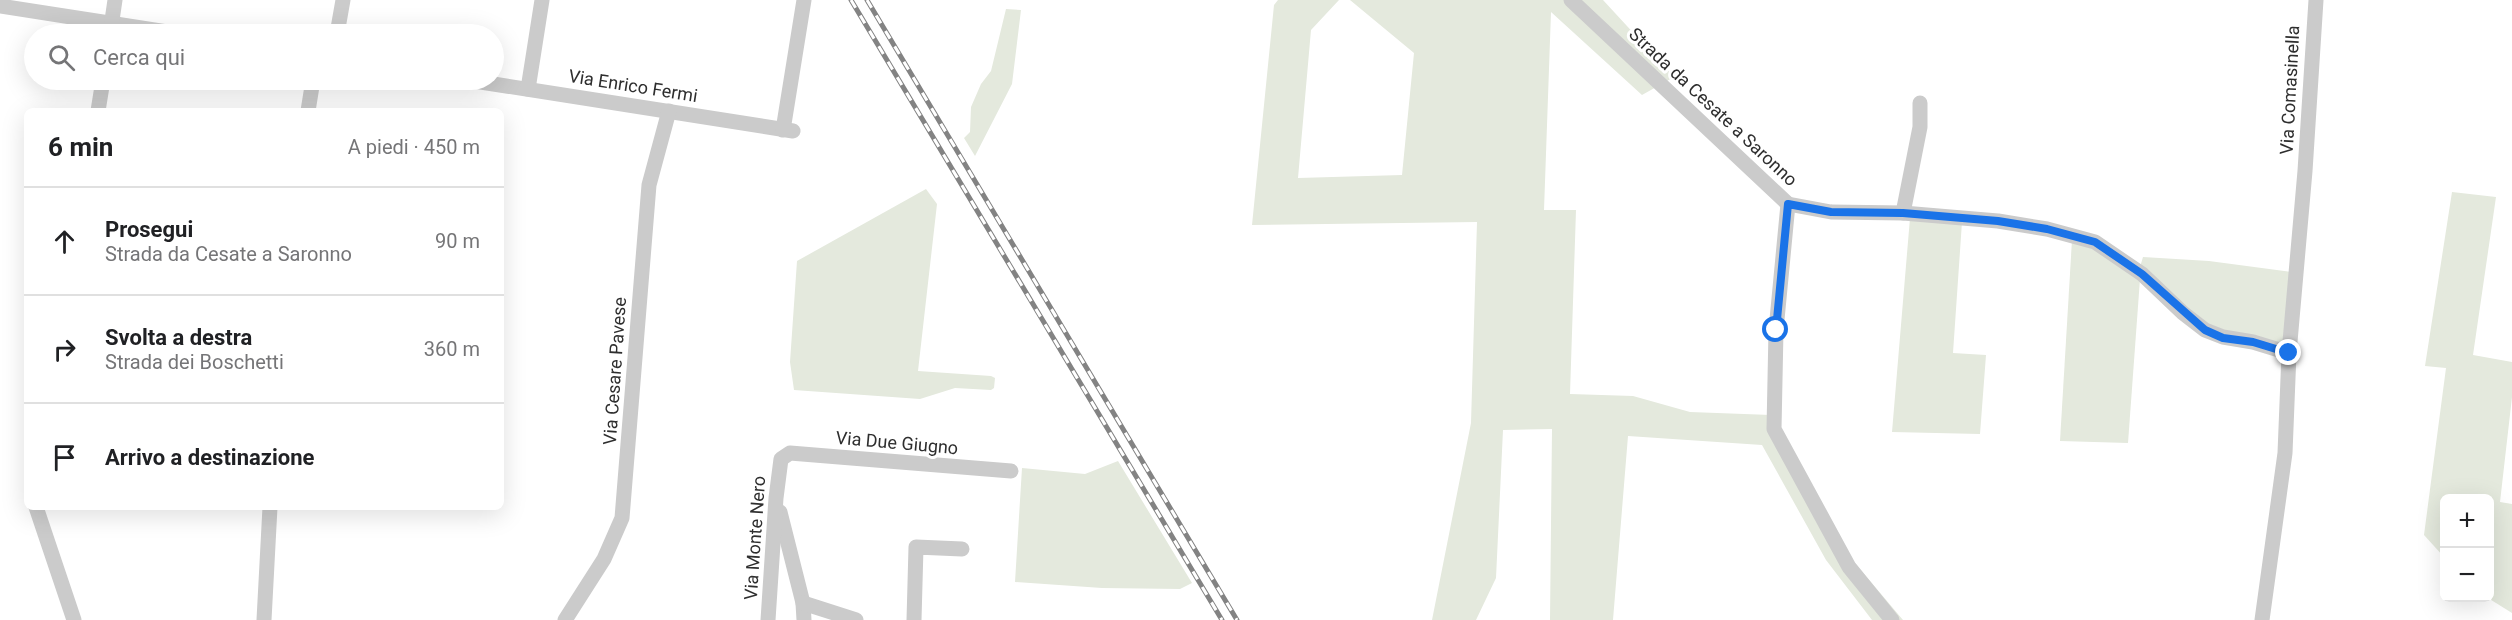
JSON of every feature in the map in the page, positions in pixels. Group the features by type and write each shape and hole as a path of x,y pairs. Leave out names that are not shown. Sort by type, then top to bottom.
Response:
{"street":[{"path":"111,24 115,0"},
{"path":"339,24 343,0"},
{"path":"528,89 542,0"},
{"name":"Via Enrico Fermi","path":"504,85 788,130 804,0"},
{"name":"Strada da Cesate a Saronno","path":"1571,0 1788,204 1776,330 1774,429 1849,567 1892,620"},
{"name":"Via Comasinella","path":"2262,620 2285,453 2289,353 2304,182 2316,0"},
{"path":"0,6 86,24"},
{"path":"98,108 101,90"},
{"path":"308,108 311,90"},
{"path":"1903,213 1920,127 1920,103"},
{"name":"Via Cesare Pavese","path":"565,620 604,559 622,518 649,185 669,111"},
{"path":"1788,204 1831,212 1903,213 1998,221 2047,229 2095,242 2142,274 2205,330 2223,338 2253,342 2289,353"},
{"name":"Via Due Giugno","path":"781,459 790,453 1011,471"},
{"name":"Via Monte Nero","path":"768,620 776,498 781,459"},
{"path":"776,498 803,603 804,620"},
{"path":"37,510 74,620"},
{"path":"264,620 270,510"},
{"path":"914,620 916,547 962,549"},
{"path":"803,603 856,620"}],"shaded area":[{"path":"1278,0 1339,0 1311,30 1298,178 1402,175 1414,53 1350,0 1603,0 1674,77 1642,95 1551,12 1544,210 1576,210 1570,394 1633,396 1690,412 1771,415 1854,562 1903,620 1872,620 1826,560 1762,445 1628,436 1613,620 1550,620 1552,429 1503,430 1496,578 1476,620 1432,620 1471,423 1477,222 1252,225 1274,5"},
{"path":"1006,9 1021,10 1012,84 975,156 964,138 970,132 971,107 981,84 991,71"},
{"path":"926,189 937,204 918,371 991,376 995,378 994,388 991,390 955,388 920,399 794,390 790,362 797,261"},
{"path":"2452,192 2496,197 2473,355 2512,362 2512,397 2500,502 2512,504 2512,613 2494,602 2494,494 2440,494 2440,553 2424,535 2446,368 2425,366"},
{"path":"1910,218 1962,222 1953,353 1986,355 1980,434 1892,432"},
{"path":"2072,240 2093,246 2140,279 2128,443 2060,441"},
{"path":"2143,257 2209,261 2291,272 2284,349 2208,328 2140,267"},
{"path":"1118,461 1192,583 1180,589 1102,588 1015,582 1022,468 1085,474"}],"railway":[{"path":"851,0 1222,620"},
{"path":"867,0 1237,620"}],"route":[{"path":"1776,330 1788,204 1831,212 1903,213 1998,221 2047,229 2095,242 2142,274 2183,313 2205,330 2223,338 2253,342 2289,353"}]}
